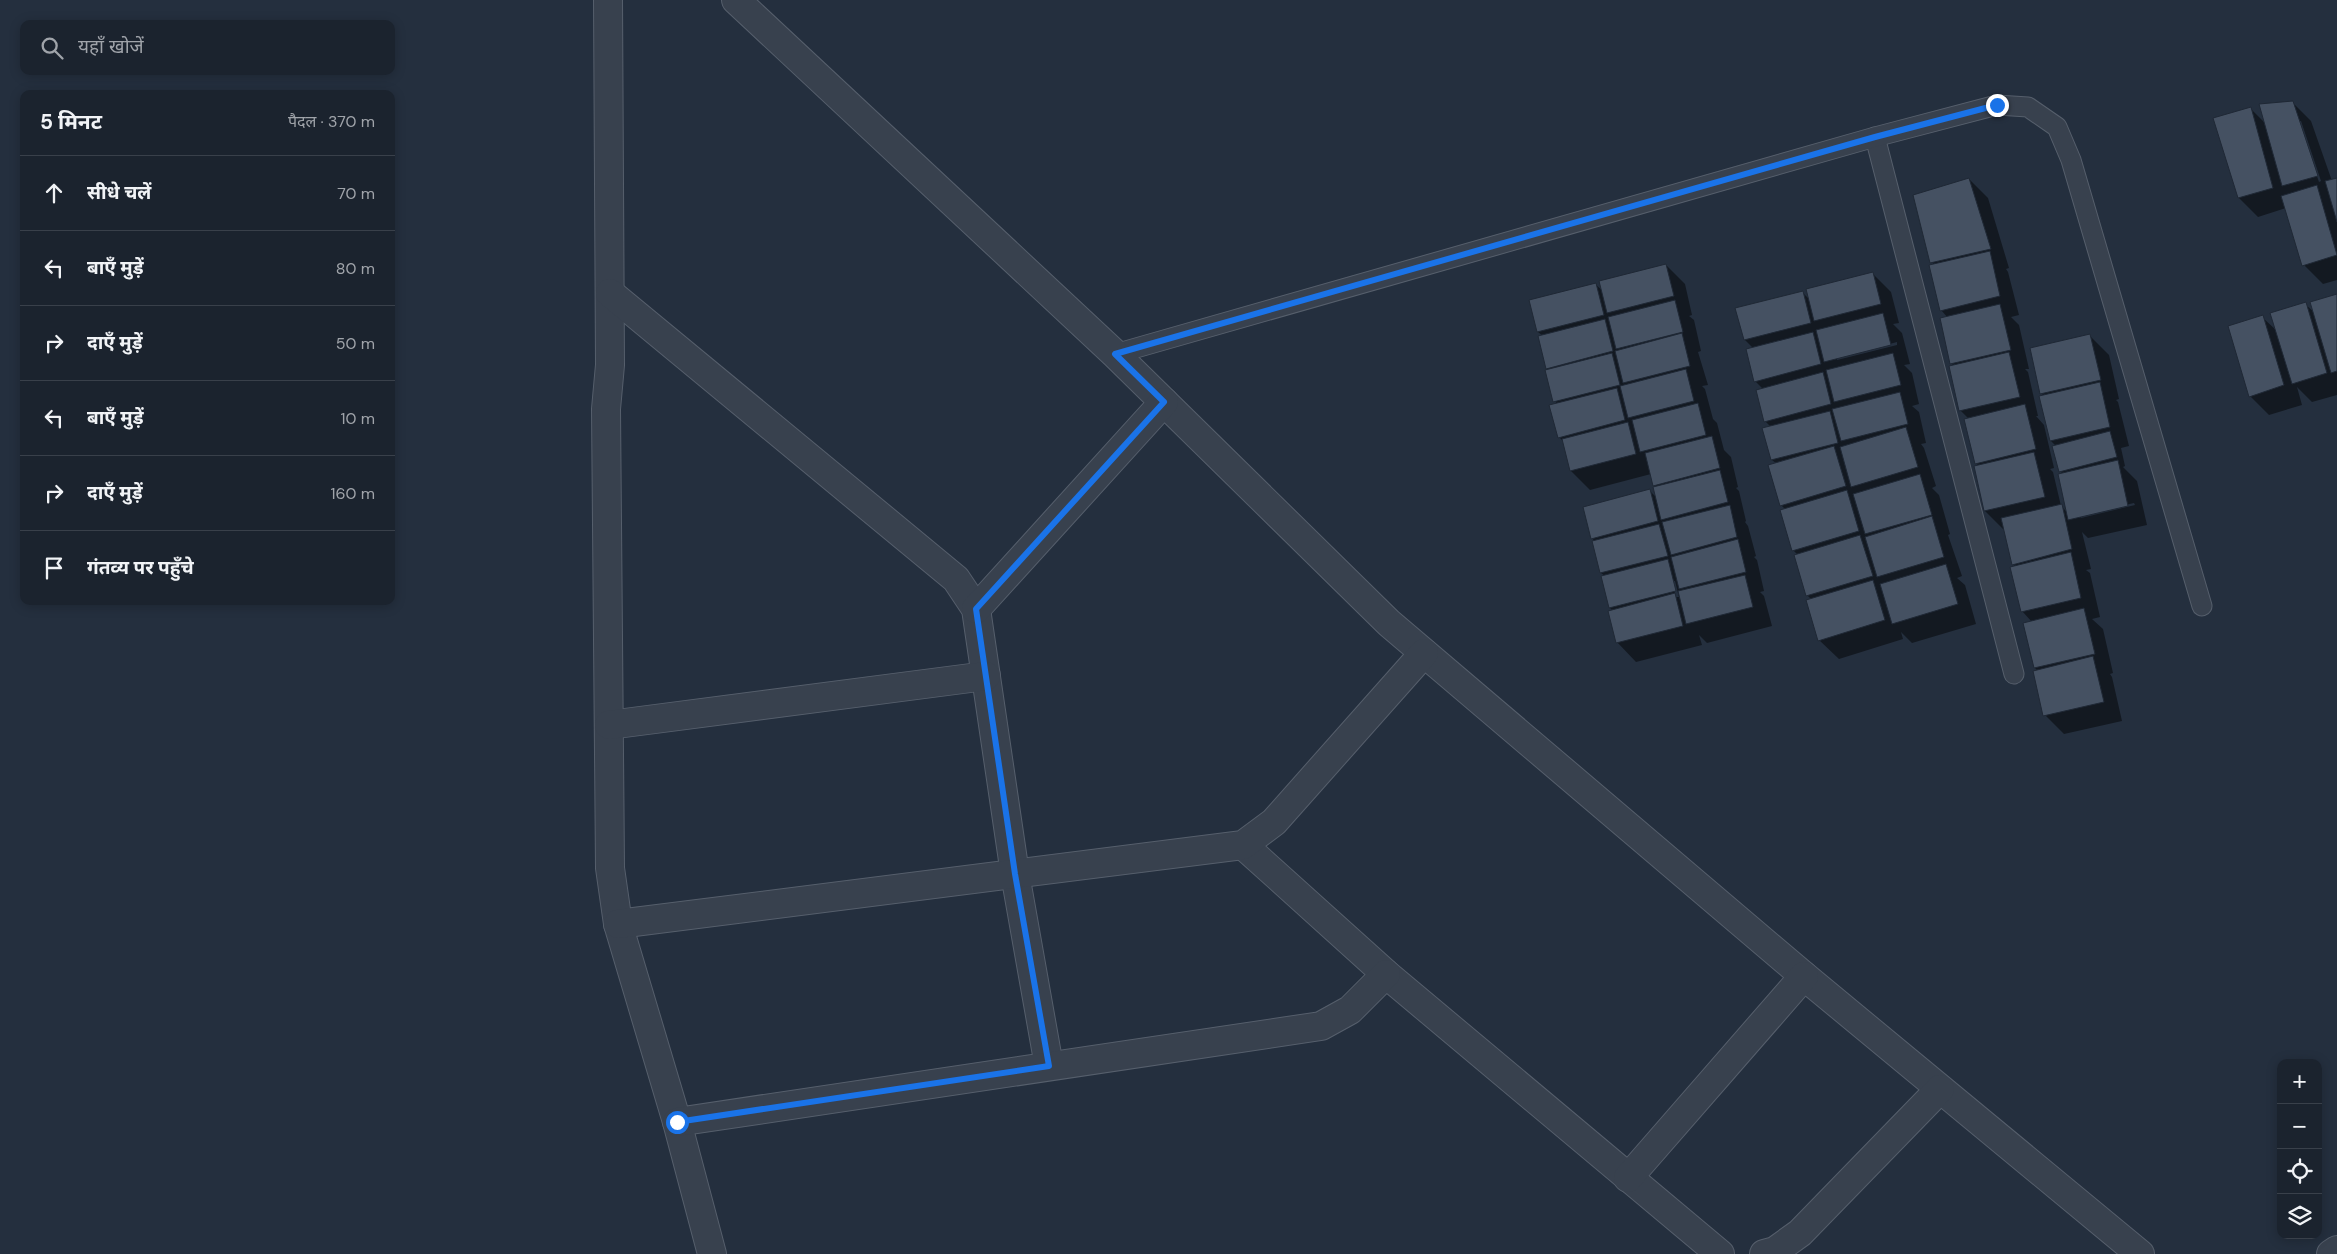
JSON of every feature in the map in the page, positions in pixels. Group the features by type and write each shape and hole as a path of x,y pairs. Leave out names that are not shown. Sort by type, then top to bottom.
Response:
{"street":[{"path":"608,0 610,365 606,409 610,868 618,924 677,1122 712,1254"},
{"path":"736,0 1115,354 1389,623 1804,976 2140,1254"},
{"path":"610,293 956,579 976,609 1015,874 1049,1066"},
{"path":"976,609 1164,402"},
{"path":"618,924 1243,845 1274,822 1424,653"},
{"path":"609,725 986,676"},
{"path":"1243,845 1386,974 1720,1254"},
{"path":"677,1122 1321,1026 1350,1010 1386,974"},
{"path":"1628,1178 1804,976"},
{"path":"1764,1254 1775,1251 1800,1233 1940,1089"},
{"path":"2331,1254 2337,1250"}],"lane":[{"path":"1115,354 1875,137 1997,105 2028,107 2057,127 2071,160 2202,606"},
{"path":"1875,137 2014,674"}],"building":[{"path":"2293,101 2318,176 2282,186 2259,104"},
{"path":"2251,107 2273,188 2238,198 2213,118"},
{"path":"1969,178 1991,249 1930,263 1913,195"},
{"path":"2337,178 2337,222 2325,181"},
{"path":"2317,185 2337,255 2302,266 2281,196"},
{"path":"1990,251 2000,296 1940,311 1929,265"},
{"path":"1666,264 1674,296 1607,313 1599,281"},
{"path":"1873,272 1881,304 1814,321 1806,289"},
{"path":"1596,283 1604,315 1537,332 1529,300"},
{"path":"1803,291 1811,323 1744,340 1735,308"},
{"path":"2337,294 2337,371 2331,373 2310,302"},
{"path":"1675,300 1683,332 1616,349 1608,317"},
{"path":"2306,302 2327,373 2292,384 2270,313"},
{"path":"2000,304 2011,350 1950,364 1940,318"},
{"path":"1883,313 1891,345 1824,362 1816,330"},
{"path":"2263,315 2284,385 2249,397 2228,326"},
{"path":"1605,319 1613,351 1546,369 1538,336"},
{"path":"1813,332 1821,364 1754,382 1746,349"},
{"path":"1682,333 1690,366 1623,383 1615,351"},
{"path":"2090,334 2101,380 2040,394 2030,348"},
{"path":"2009,352 2020,397 1959,411 1949,366"},
{"path":"1612,353 1620,385 1553,402 1545,370"},
{"path":"1893,353 1901,385 1834,402 1826,370"},
{"path":"1686,369 1694,401 1628,418 1620,386"},
{"path":"1823,372 1831,404 1764,422 1756,390"},
{"path":"2100,382 2110,427 2050,441 2039,396"},
{"path":"1617,388 1625,420 1558,438 1549,405"},
{"path":"1900,392 1908,424 1841,441 1832,409"},
{"path":"1698,403 1706,435 1640,452 1632,420"},
{"path":"2025,404 2036,449 1975,464 1964,419"},
{"path":"1830,411 1838,443 1771,460 1762,428"},
{"path":"1628,422 1636,454 1570,471 1562,439"},
{"path":"1906,427 1918,467 1851,487 1840,447"},
{"path":"2110,431 2117,457 2059,472 2052,446"},
{"path":"1712,436 1720,468 1653,486 1645,453"},
{"path":"1834,446 1846,486 1780,506 1768,465"},
{"path":"2034,452 2045,497 1984,511 1974,466"},
{"path":"2118,460 2128,506 2068,520 2058,474"},
{"path":"1720,470 1728,502 1661,520 1653,487"},
{"path":"1920,474 1932,515 1865,534 1853,494"},
{"path":"1650,489 1658,521 1591,539 1583,507"},
{"path":"1847,490 1859,531 1792,551 1780,510"},
{"path":"2062,504 2072,549 2012,565 2001,518"},
{"path":"1730,505 1737,537 1671,555 1662,522"},
{"path":"1932,516 1944,557 1877,577 1865,537"},
{"path":"1659,524 1668,556 1600,573 1592,541"},
{"path":"1860,535 1873,576 1806,596 1794,555"},
{"path":"1738,539 1746,572 1679,589 1671,557"},
{"path":"2071,552 2081,598 2021,612 2010,567"},
{"path":"1668,559 1676,591 1609,608 1601,576"},
{"path":"1946,564 1958,604 1892,624 1880,584"},
{"path":"1745,575 1753,607 1686,624 1678,591"},
{"path":"1873,580 1885,620 1818,641 1806,600"},
{"path":"1675,593 1683,626 1616,643 1608,611"},
{"path":"2084,608 2095,654 2034,668 2023,623"},
{"path":"2093,656 2104,702 2043,716 2033,671"}],"route":[{"path":"677,1122 1049,1066 1015,874 976,609 1164,402 1115,354 1875,137 1997,105"}]}
